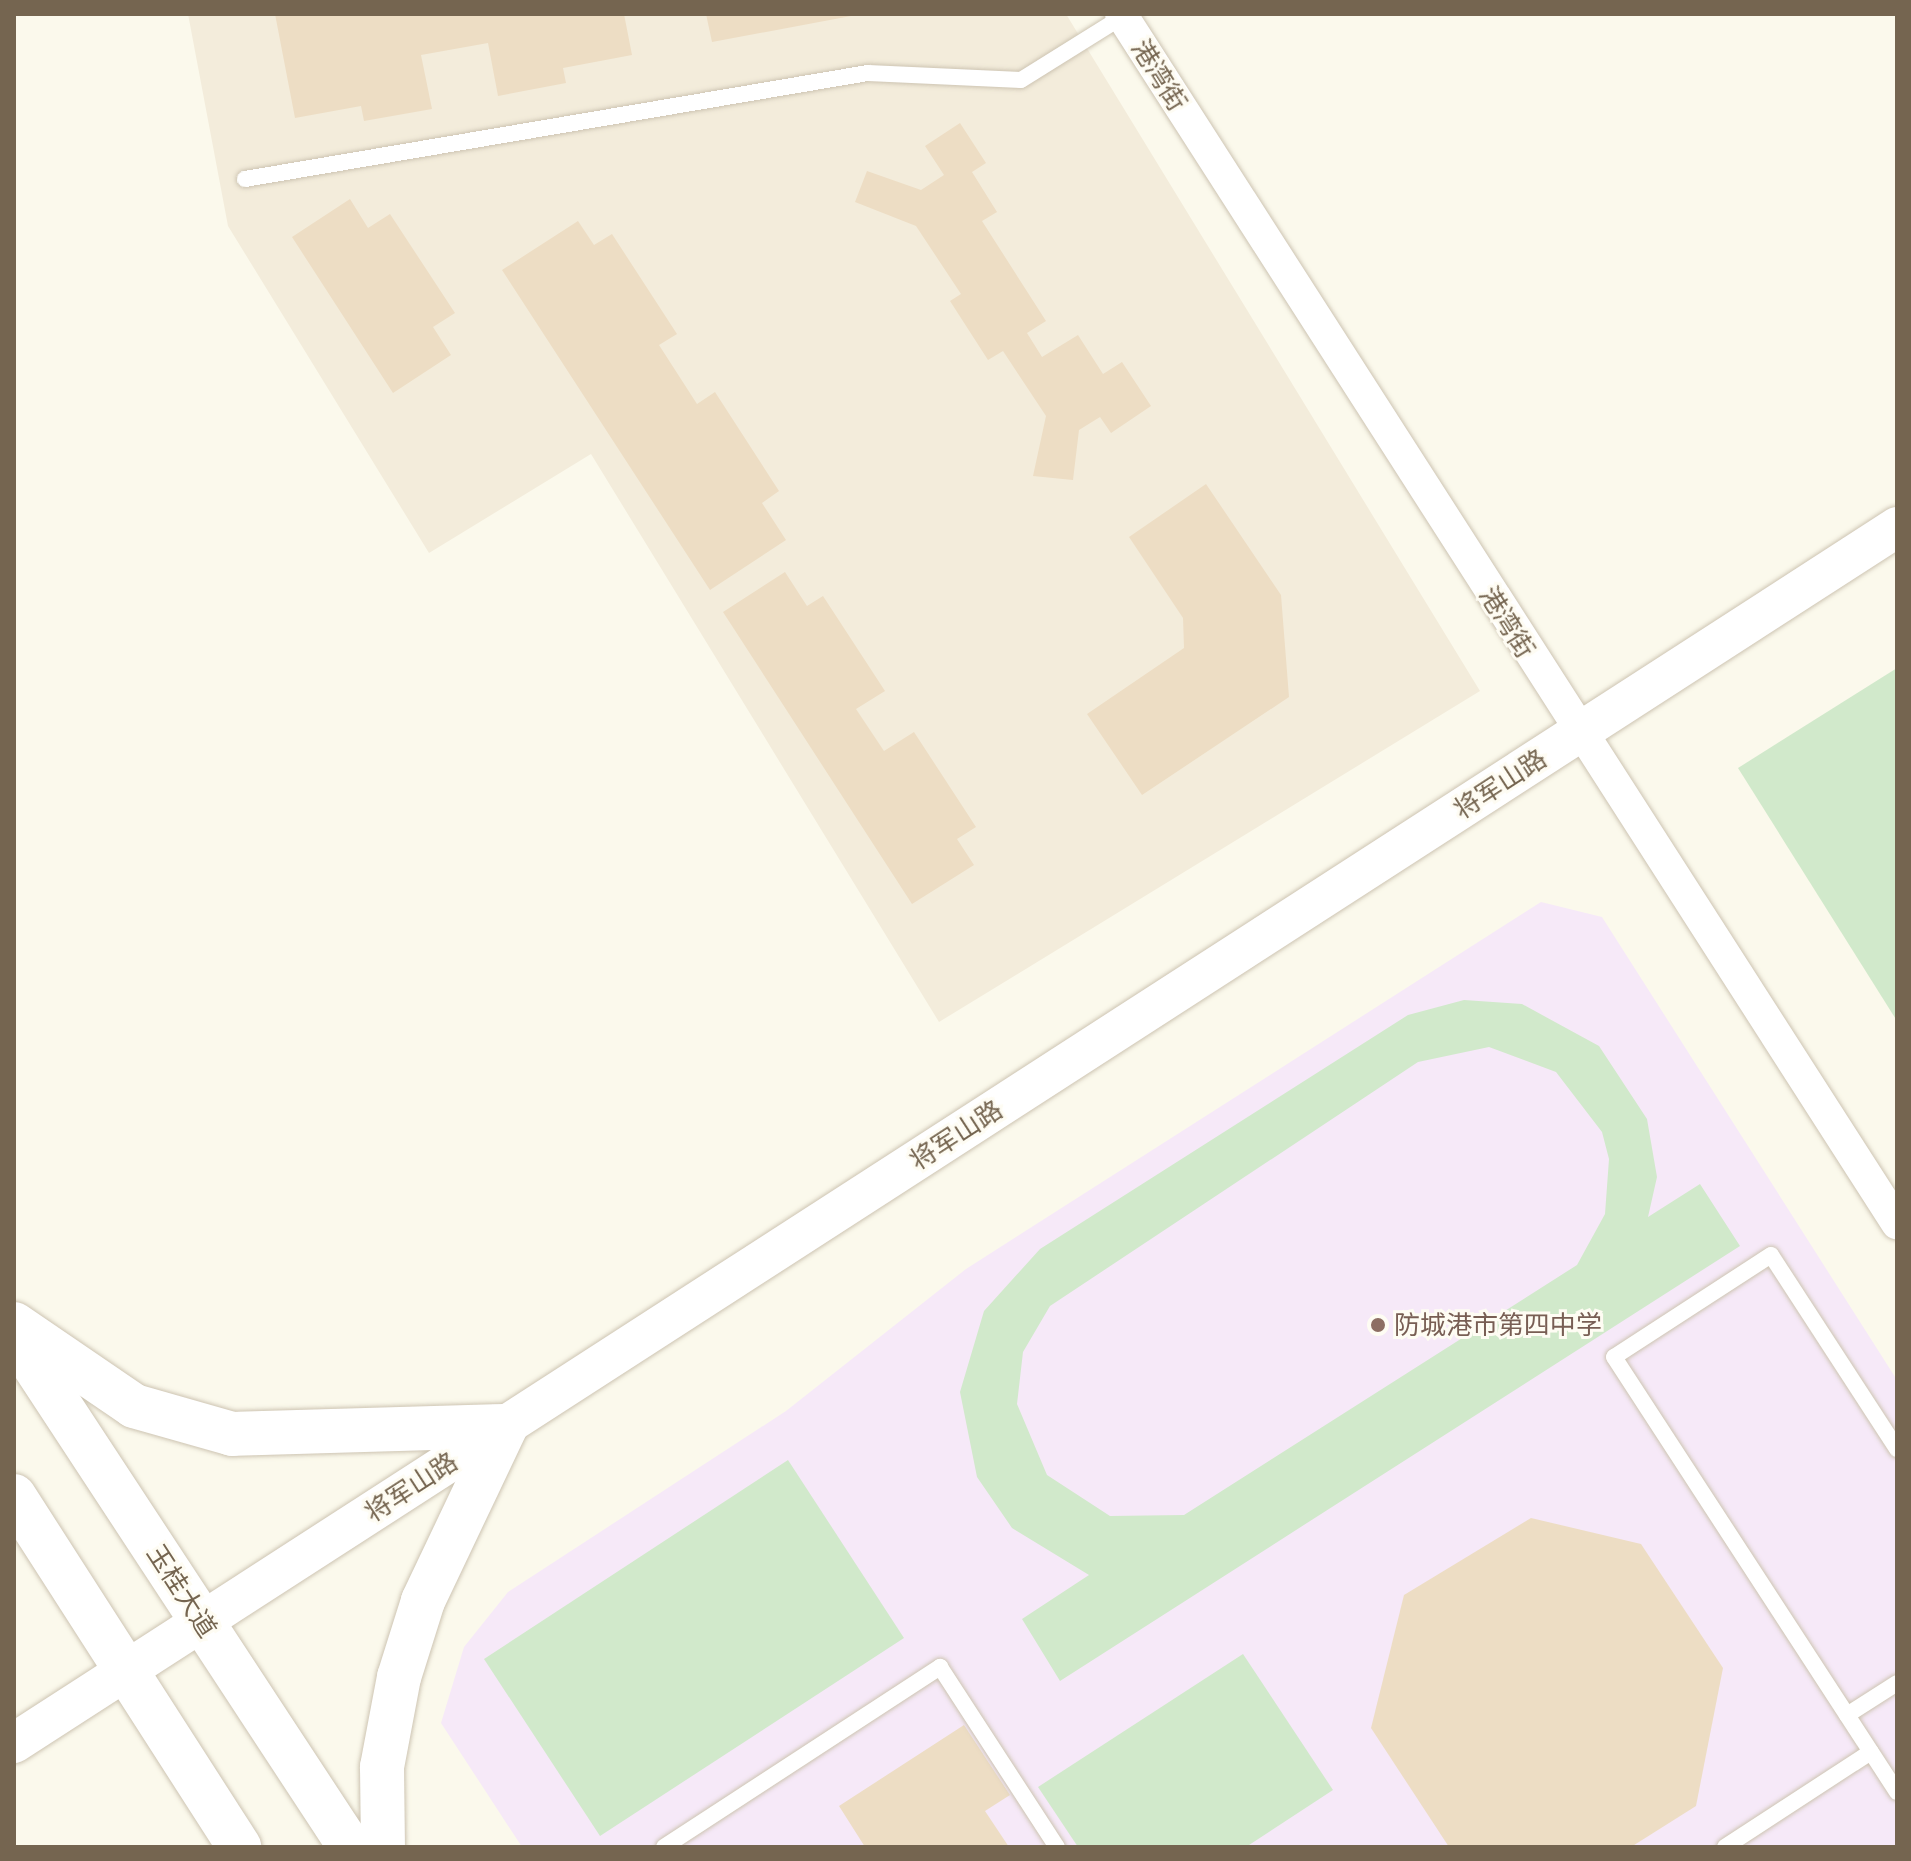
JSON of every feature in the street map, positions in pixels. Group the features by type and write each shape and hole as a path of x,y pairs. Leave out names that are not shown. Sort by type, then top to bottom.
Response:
{"main road":[{"path":"14,1324 134,1406 232,1434 506,1426 423,1601 399,1677 382,1767 383,1847"},
{"name":"玉桂大道","path":"14,1335 350,1847"},
{"path":"14,1496 239,1847"}],"street":[{"name":"港湾街","path":"1122,15 1578,733 1897,1223"},
{"name":"将军山路","path":"14,1743 1897,527"}],"lane":[{"path":"245,179 868,73 1021,80 1122,15"},
{"path":"1897,1449 1771,1255 1614,1357 1897,1790"},
{"path":"664,1847 940,1667 1057,1847"},
{"path":"1847,1715 1897,1683"},
{"path":"1725,1847 1871,1752"}],"shaded area":[{"path":"188,14 1066,14 1480,691 939,1022 591,454 429,553 228,226"},
{"name":"防城港市第四中学","path":"1541,902 1602,917 1897,1380 1897,1847 522,1847 441,1723 464,1647 508,1592 786,1411 966,1269"}],"green space":[{"path":"1897,668 1897,1021 1738,768"},
{"path":"1464,1000 1522,1004 1599,1046 1647,1119 1657,1177 1648,1217 1700,1184 1740,1246 1060,1681 1022,1619 1089,1575 1012,1528 977,1477 960,1392 984,1311 1040,1249 1408,1015","holes":["1489,1047 1556,1072 1602,1132 1609,1159 1605,1214 1577,1265 1184,1515 1110,1516 1047,1475 1017,1404 1023,1352 1050,1306 1418,1062"]},
{"path":"788,1460 904,1638 600,1836 484,1659"},
{"path":"1243,1654 1333,1790 1246,1847 1078,1847 1038,1787"}],"building":[{"path":"275,14 624,14 632,55 563,68 566,83 498,96 488,43 421,55 432,109 364,121 361,106 295,118"},
{"path":"706,14 851,14 851,16 712,42"},
{"path":"960,123 986,163 972,172 997,212 982,221 1046,321 1027,333 1042,357 1078,335 1103,374 1122,362 1151,406 1111,433 1100,417 1079,430 1073,480 1033,476 1046,416 1003,351 988,360 950,301 961,294 916,226 855,202 867,171 921,190 944,175 925,146"},
{"path":"350,199 368,228 390,214 455,313 433,327 451,355 393,393 292,237"},
{"path":"578,221 594,245 612,234 677,334 659,345 697,404 715,392 779,491 762,503 786,540 710,590 502,270"},
{"path":"1206,484 1281,595 1289,697 1142,795 1087,714 1184,648 1183,618 1129,537"},
{"path":"785,572 807,606 823,596 885,691 856,709 884,751 914,732 976,827 957,839 974,865 912,904 723,612"},
{"path":"1531,1518 1641,1544 1723,1668 1696,1806 1631,1847 1449,1847 1371,1728 1404,1595"},
{"path":"964,1725 1010,1795 985,1811 1009,1847 865,1847 839,1806"}],"place":[{"name":"防城港市第四中学","path":"1378,1325"}]}
